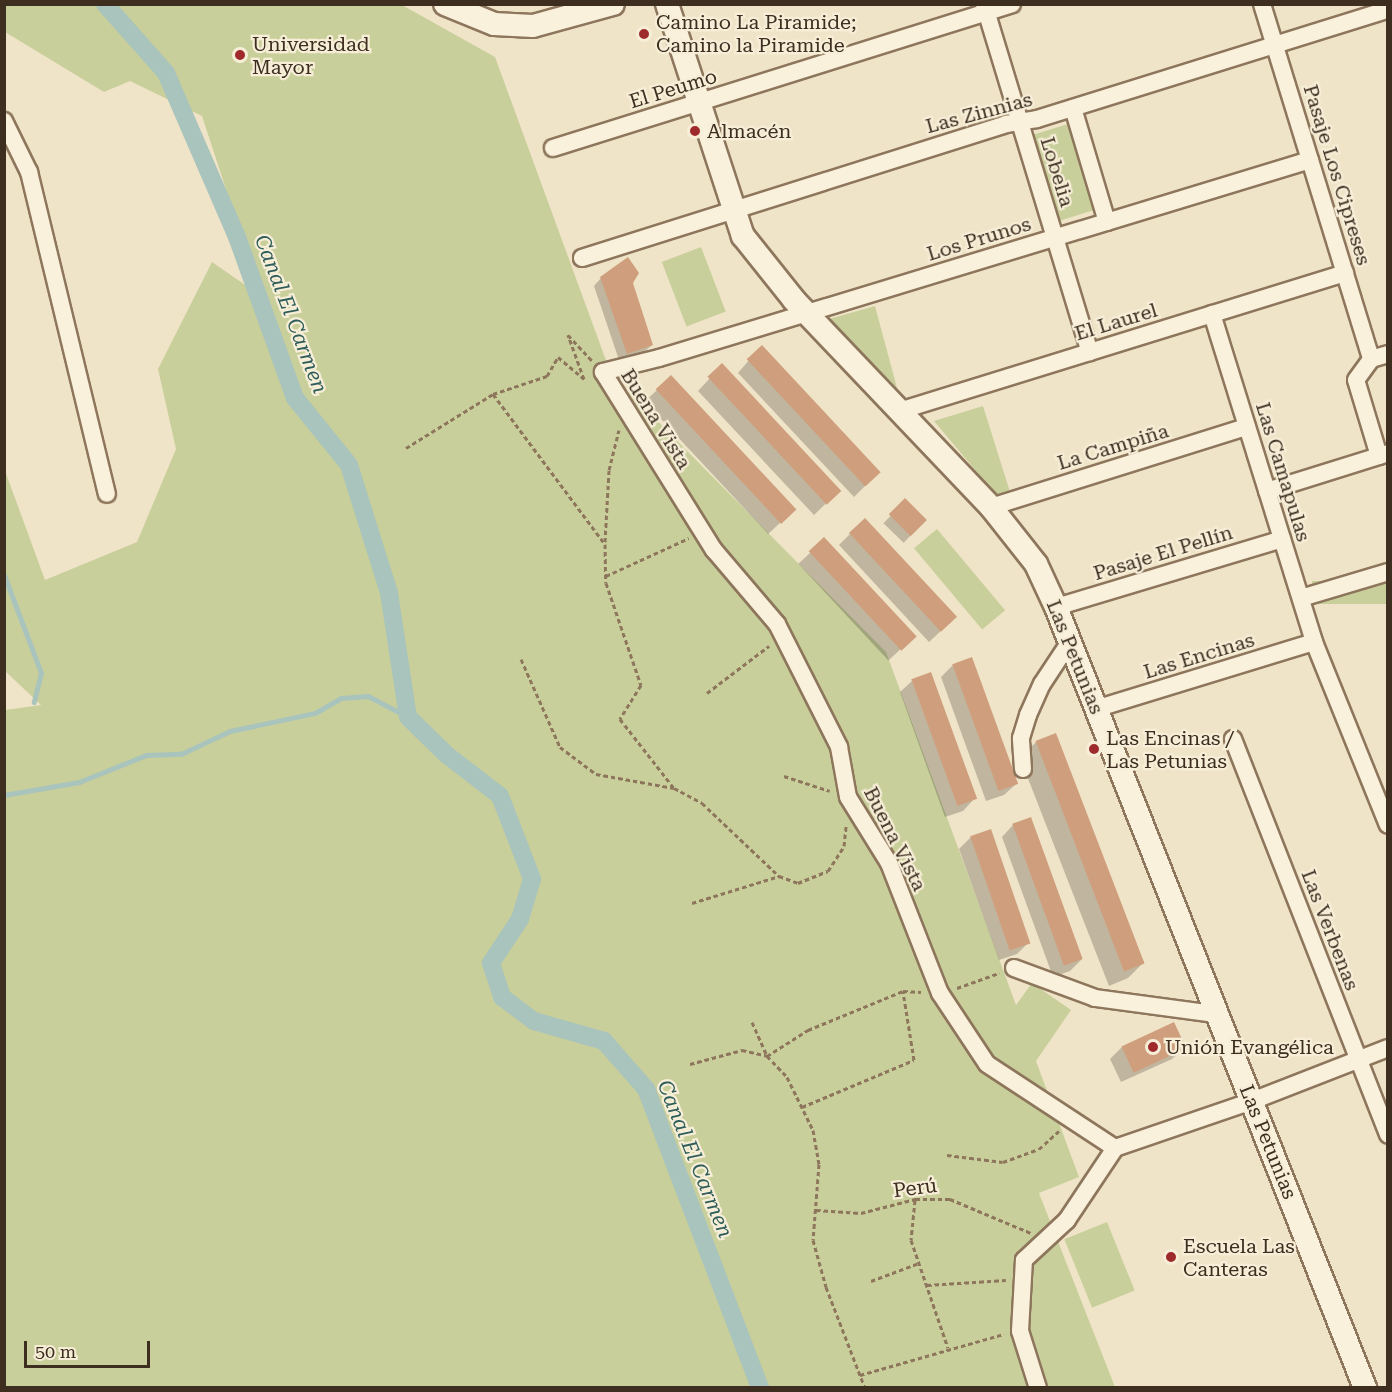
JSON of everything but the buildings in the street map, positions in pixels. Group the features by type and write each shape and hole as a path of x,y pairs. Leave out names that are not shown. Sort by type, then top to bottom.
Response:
{"street":[{"path":"445,5 494,24 533,26 613,4"},
{"name":"Las Petunias","path":"667,4 732,211 743,236 808,313 991,507 1028,551 1056,607 1215,1014 1252,1101 1365,1388"},
{"name":"El Peumo","path":"553,148 985,9 1012,4"},
{"name":"Pasaje Los Cipreses","path":"1262,4 1345,273 1379,357 1356,380 1383,455"},
{"name":"Lobelia","path":"985,9 1090,352"},
{"name":"Las Zinnias","path":"582,258 1388,10"},
{"name":"Lobelia","path":"1073,108 1107,222"},
{"path":"4,121 29,172 107,494"},
{"name":"Los Prunos","path":"659,358 1310,160"},
{"name":"El Laurel","path":"899,411 1345,273"},
{"name":"Las Camapulas","path":"1212,314 1314,642 1388,825"},
{"name":"Buena Vista","path":"659,358 603,372 624,411 703,532 777,624 789,646 839,747 848,797 888,863 940,993 987,1064 1115,1148"},
{"name":"La Campiña","path":"991,507 1247,427"},
{"path":"1267,491 1383,455"},
{"name":"Pasaje El Pellín","path":"1056,607 1282,539"},
{"path":"1301,598 1388,572"},
{"name":"Las Encinas","path":"1095,709 1314,642"},
{"path":"1023,769 1021,738 1028,715 1042,684 1069,643"},
{"name":"Las Verbenas","path":"1233,739 1388,1135"},
{"path":"1014,968 1095,998 1215,1014"},
{"path":"1038,1388 1020,1331 1024,1260 1067,1220 1115,1148 1252,1101 1388,1048"}],"path":[{"path":"406,448 493,394 547,376 558,357 584,379 568,335 603,372"},
{"path":"493,394 605,544"},
{"path":"624,411 609,470 605,544 606,576 641,686 620,719 674,789"},
{"path":"606,576 703,532"},
{"path":"707,693 767,646 789,646"},
{"path":"521,659 560,747 596,774 674,789 702,803 779,876 798,883 828,871 844,846 848,797 784,776"},
{"path":"692,903 779,876"},
{"path":"690,1064 742,1050 767,1056 808,1030 903,991 940,993 1014,968"},
{"path":"802,1107 914,1060 903,991"},
{"path":"752,1022 767,1056 787,1077 813,1130 819,1164 813,1240 826,1287 865,1388"},
{"path":"947,1155 1003,1162 1039,1149 1072,1119"},
{"path":"915,1199 911,1240 948,1348"},
{"name":"Perú","path":"816,1210 861,1213 915,1199 950,1199 1047,1239"},
{"path":"871,1281 919,1263"},
{"path":"927,1285 1023,1278"},
{"path":"860,1375 948,1348 1020,1331"}],"green space":[{"path":"5,5 402,5 495,57 611,374 886,652 1016,1005 1032,983 1071,1010 1036,1061 1079,1177 1039,1193 1115,1387 5,1387 5,710 41,705 5,671 4,468 45,580 137,542 176,449 158,369 212,262 261,296 202,116 130,81 104,92 5,32"},
{"path":"1068,124 1094,210 1057,221 1031,135"},
{"path":"701,247 726,311 687,326 662,262"},
{"path":"875,306 897,388 829,319"},
{"path":"983,406 1010,492 997,496 934,421"},
{"path":"937,529 1005,610 982,629 914,548"},
{"path":"1312,581 1387,581 1387,604 1312,604"},
{"path":"1107,1222 1135,1291 1092,1308 1064,1239"}],"waterway":[{"name":"Canal El Carmen","path":"105,4 166,73 237,237 295,398 349,465 389,593 408,717 447,755 500,796 532,879 520,919 491,963 502,997 534,1021 604,1041 646,1089 760,1388"},
{"path":"4,575 41,673 34,702"},
{"path":"4,795 79,782 146,755 181,754 230,731 315,713 341,698 368,696 408,717"}],"place":[{"name":"Camino La Piramide; Camino la Piramide","path":"644,34"},
{"name":"Universidad Mayor","path":"240,55"},
{"name":"Almacén","path":"695,131"},
{"name":"Las Encinas / Las Petunias","path":"1094,749"},
{"name":"Unión Evangélica","path":"1153,1047"},
{"name":"Escuela Las Canteras","path":"1171,1257"}]}
